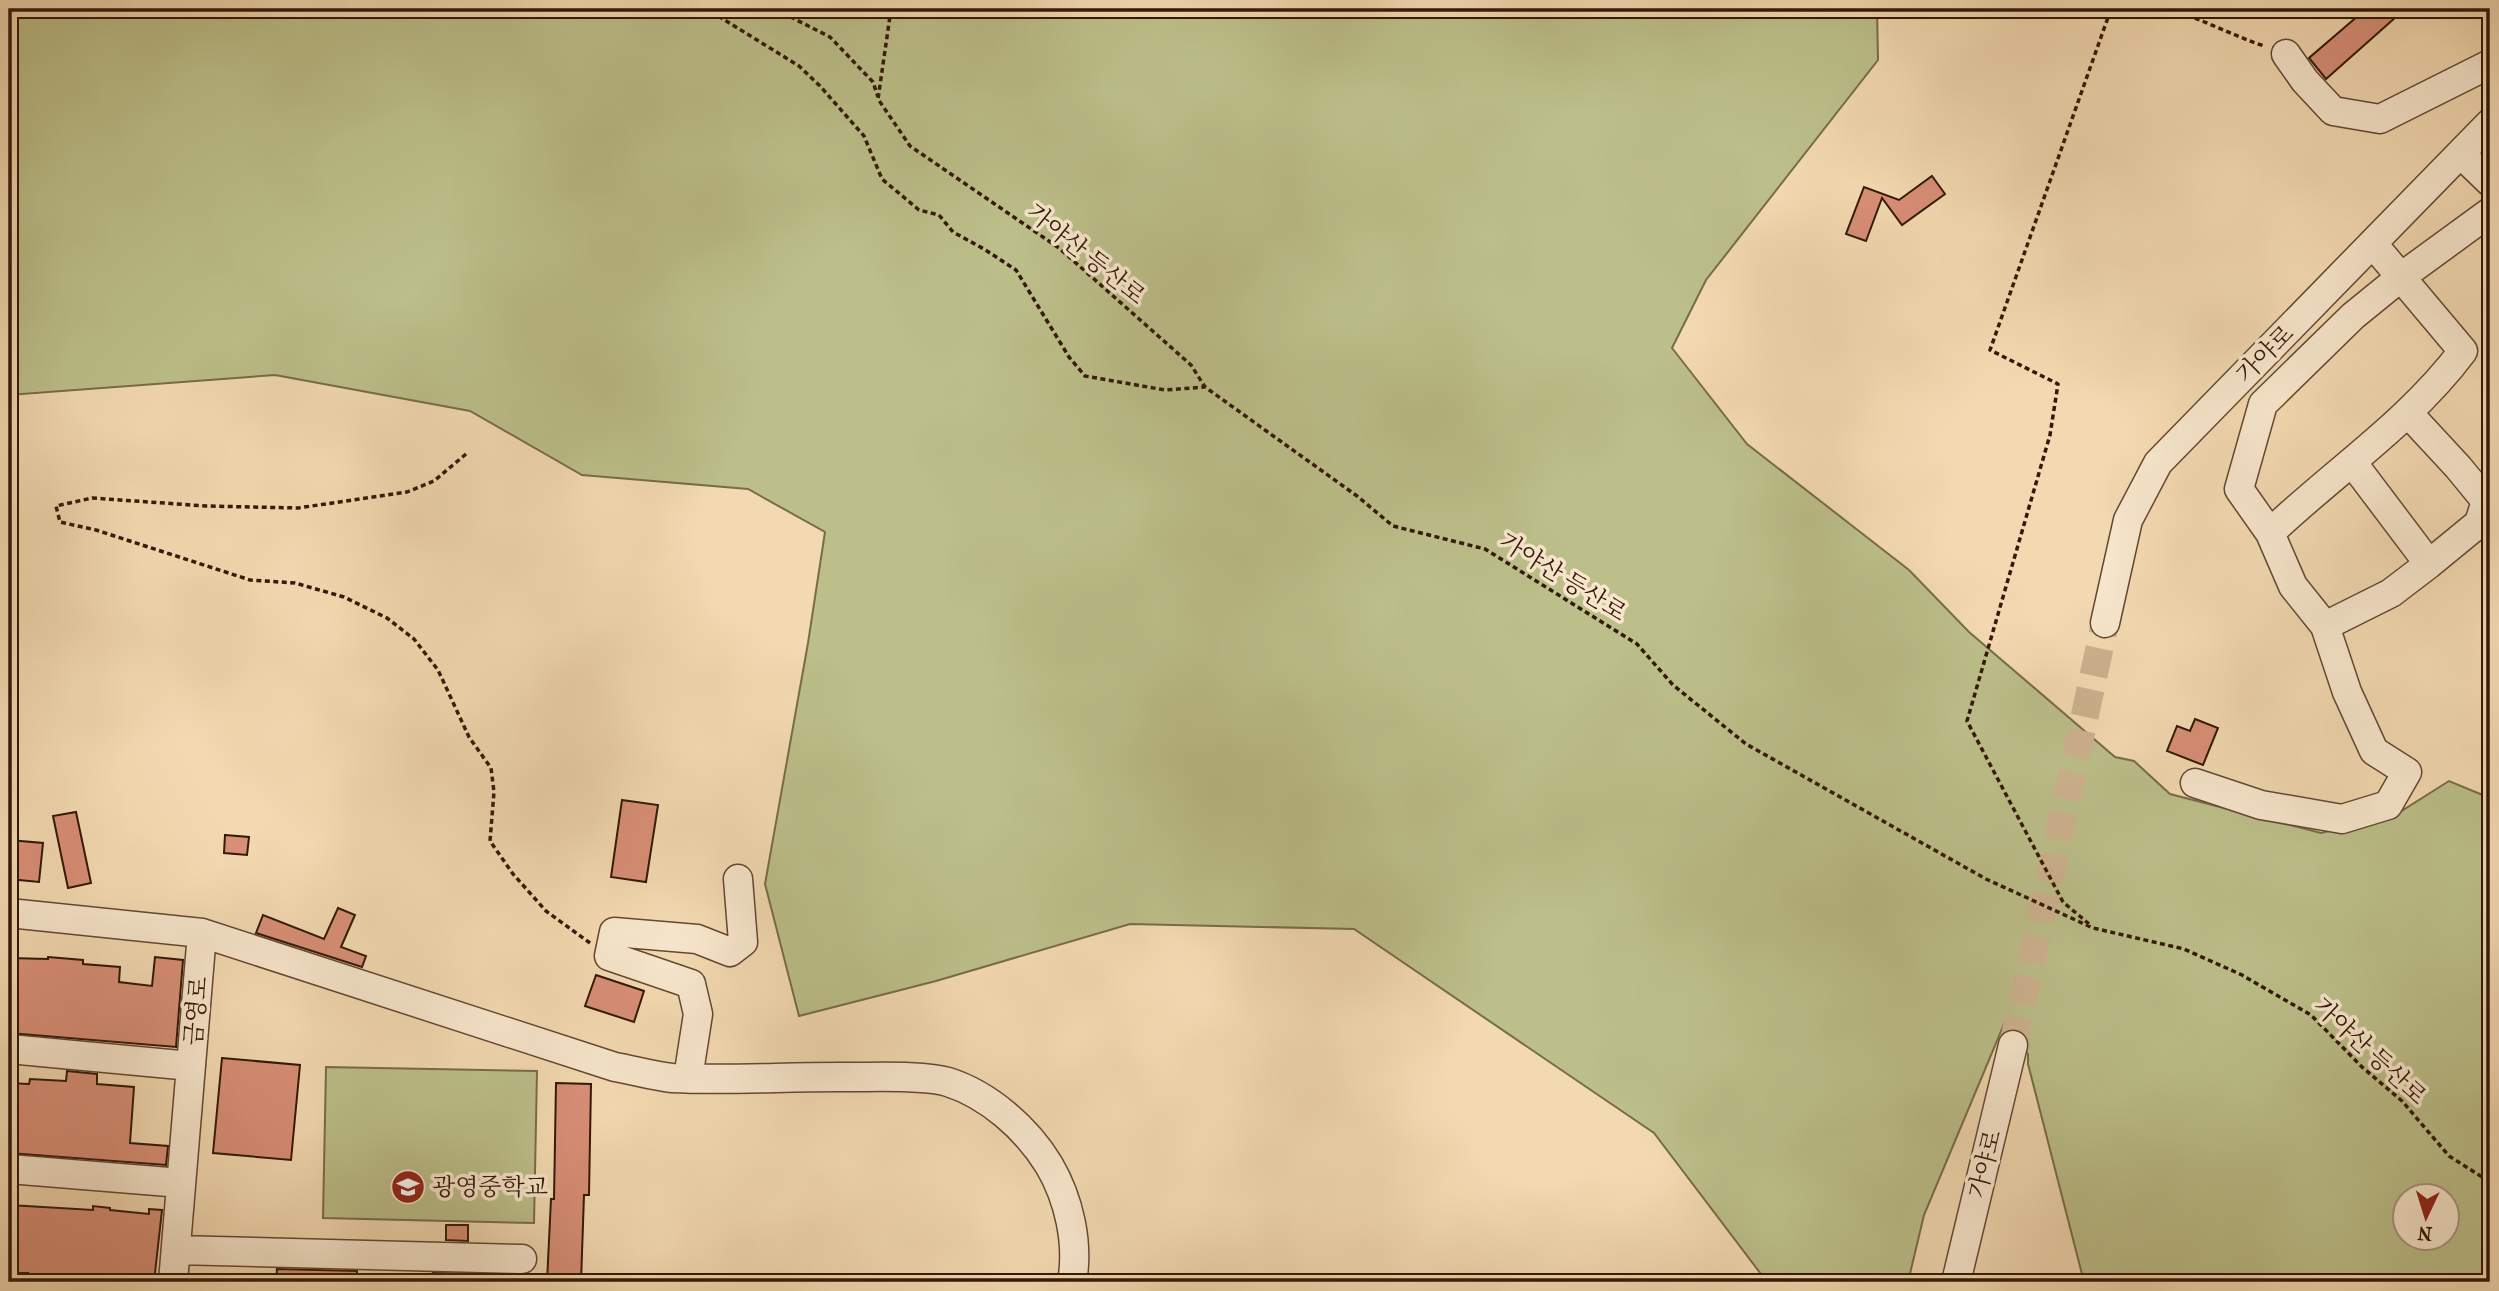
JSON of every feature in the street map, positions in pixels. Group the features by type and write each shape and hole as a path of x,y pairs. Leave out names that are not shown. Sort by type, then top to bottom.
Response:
{"street":[{"path":"2286,54 2305,81 2333,111 2379,119 2490,64"},
{"name":"가야로","path":"2105,623 2128,520 2158,463 2490,123"},
{"path":"2461,154 2490,182"},
{"path":"2195,783 2261,805 2342,819 2388,806 2407,772 2374,751 2347,692 2325,626 2293,586 2270,533 2239,489 2263,404 2353,316 2490,212"},
{"path":"2270,533 2408,413 2441,380 2463,351 2373,244"},
{"path":"2325,626 2391,593 2479,523 2486,501 2408,413"},
{"path":"2352,462 2429,564"},
{"path":"688,1078 698,1014 691,984 609,957 614,932 697,939 730,951 743,942 738,879"},
{"path":"9,913 202,933 615,1067 670,1078 900,1077 947,1082 986,1100 1020,1129 1034,1144 1057,1178 1071,1220 1074,1251 1072,1282"},
{"name":"금영로","path":"173,1282 202,933"},
{"name":"가야로","path":"1956,1282 2013,1045"},
{"path":"9,1049 191,1066"},
{"path":"9,1169 181,1182"},
{"path":"176,1250 522,1259"}],"path":[{"path":"694,9 715,14 799,66 864,136 883,179 919,210 939,215 953,232 984,248 1016,270 1069,357 1085,376 1166,390 1205,387"},
{"name":"가야산 등산로","path":"775,9 830,37 873,82 878,99 910,146 1059,248 1191,365 1205,387 1357,496 1394,527 1485,549 1637,644 1673,685 1746,744 1986,879 2093,928 2183,949 2242,975 2311,1015 2362,1067 2402,1101 2449,1156 2490,1182"},
{"path":"878,99 891,9"},
{"name":"가야산 등산로","path":"2093,928 2063,902 1967,721 2050,435 2058,384 1990,350 2111,9"},
{"path":"2171,9 2286,54"},
{"path":"466,454 434,481 407,492 298,508 205,506 92,498 56,506 60,522 96,530 250,580 295,583 344,597 387,618 414,639 438,670 469,737 491,768 494,792 490,841 513,874 546,911 609,957"}],"green space":[{"path":"9,9 1877,9 1878,60 1706,280 1672,348 1747,444 1909,570 1969,632 2115,757 2134,761 2170,794 2321,833 2395,815 2449,781 2490,798 2490,1282 2081,1282 2083,1278 2028,1064 2028,1054 2004,1024 1924,1215 1908,1282 1767,1282 1654,1133 1354,929 1130,924 936,981 799,1016 765,884 825,532 748,489 582,475 470,411 275,375 9,395"},
{"path":"326,1067 537,1071 534,1223 323,1218"}],"building":[{"path":"2366,9 2405,9 2326,79 2309,58"},
{"path":"1932,176 1945,194 1902,225 1882,198 1866,241 1846,234 1864,187 1899,200"},
{"path":"2195,719 2218,728 2203,765 2167,751 2177,726 2190,731"},
{"path":"622,800 658,805 646,882 611,877"},
{"path":"76,812 91,883 68,888 53,816"},
{"path":"225,835 249,837 247,855 224,853"},
{"path":"9,840 43,843 39,882 9,879"},
{"path":"338,908 355,915 341,947 366,956 362,967 256,933 263,915 324,939"},
{"path":"155,957 183,960 176,1047 9,1033 9,958 83,960 83,964 120,967 119,982 152,986"},
{"path":"596,975 644,991 634,1022 585,1006"},
{"path":"222,1058 300,1065 291,1160 213,1153"},
{"path":"67,1071 97,1074 97,1084 134,1087 130,1143 168,1146 166,1165 9,1153 9,1083 29,1084 30,1079 66,1081"},
{"path":"556,1083 591,1084 589,1195 584,1195 581,1282 547,1282 551,1199 554,1199"},
{"path":"9,1205 93,1210 93,1206 149,1214 149,1209 162,1210 154,1282 28,1282 28,1273 9,1273"},
{"path":"446,1225 468,1225 468,1241 446,1240"},
{"path":"277,1269 357,1271 357,1282 276,1282"},
{"path":"433,1273 472,1274 472,1282 433,1282"}],"tunnel":[{"path":"2013,1045 2105,623"}],"place":[{"name":"광영중학교","path":"408,1187"}]}
